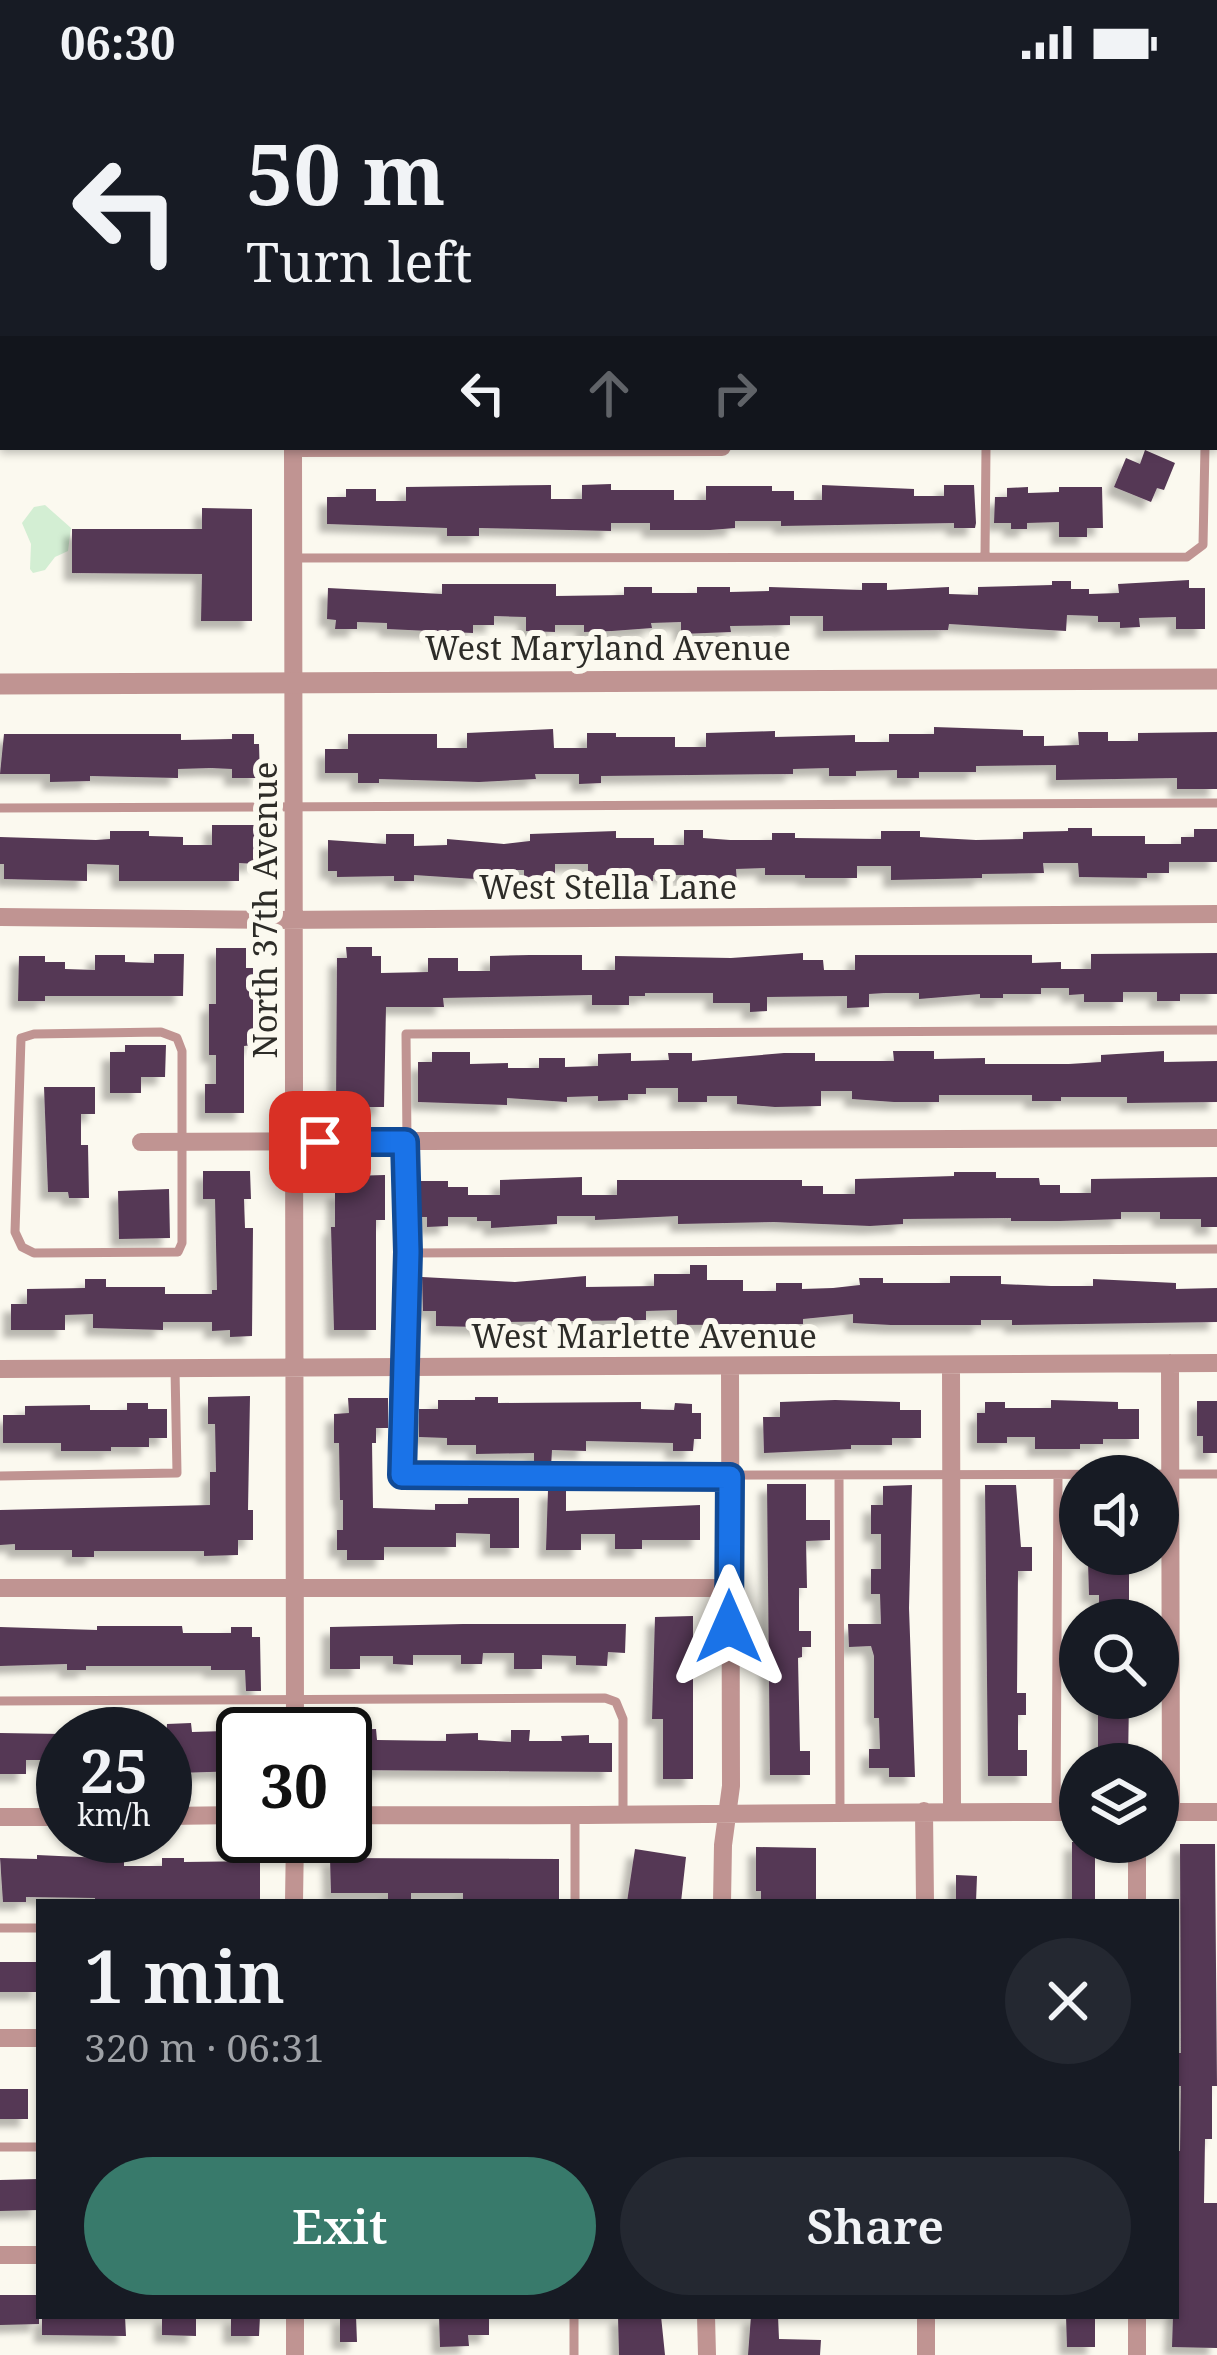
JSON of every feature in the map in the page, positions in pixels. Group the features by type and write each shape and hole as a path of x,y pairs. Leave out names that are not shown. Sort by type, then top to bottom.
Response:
{"street":[{"name":"North 37th Avenue","path":"293,450 295,1707"},
{"name":"West Maryland Avenue","path":"0,684 1217,679"},
{"name":"West Stella Lane","path":"0,917 1217,914"},
{"path":"141,1142 1217,1138"},
{"name":"West Marlette Avenue","path":"0,1369 1217,1363"},
{"path":"1170,1364 1170,1455"},
{"path":"951,1365 952,1810"},
{"path":"722,1899 731,1786 730,1366"},
{"path":"1165,1743 1168,1575"},
{"path":"0,1588 728,1588"},
{"path":"924,1811 925,1899"},
{"path":"372,1815 1056,1812"},
{"path":"1179,1812 1217,1813"},
{"path":"0,1817 36,1817"},
{"path":"294,1899 295,1863"},
{"path":"1137,1863 1137,1899"},
{"path":"0,2038 36,2038"},
{"path":"0,2255 36,2255"},
{"path":"295,2319 295,2355"},
{"path":"706,2319 707,2355"},
{"path":"926,2319 926,2355"},
{"path":"1137,2319 1137,2355"}],"lane":[{"path":"985,556 986,450"},
{"path":"293,558 1186,557 1203,545 1205,450"},
{"path":"0,808 1217,803"},
{"path":"1056,1812 1058,1474 402,1475 408,1252 406,1034 1217,1030"},
{"path":"161,1032 178,1038 182,1051 179,1142 182,1243 178,1252 34,1253 22,1247 15,1232 21,1038 161,1032"},
{"path":"408,1252 1217,1249"},
{"path":"0,1476 178,1473 175,1369"},
{"path":"1179,1474 1217,1474"},
{"path":"839,1475 840,1813"},
{"path":"0,1701 605,1698 616,1702 623,1719 623,1816"},
{"path":"574,1817 575,1899"},
{"path":"0,1928 36,1928"},
{"path":"0,2147 36,2146"},
{"path":"574,2319 574,2355"}],"green space":[{"path":"45,505 71,528 68,551 55,557 45,570 33,573 31,544 22,523 34,507"}],"building":[{"path":"1145,450 1175,463 1164,490 1157,488 1151,502 1114,487 1126,458 1140,464"},
{"path":"611,484 611,490 674,490 674,500 706,500 706,486 772,486 772,491 794,491 794,500 822,500 822,485 914,489 914,496 944,496 944,485 974,485 976,523 975,528 954,528 954,523 781,526 781,521 735,521 735,528 650,530 650,523 611,523 611,531 479,528 479,536 447,536 447,528 327,524 327,497 346,497 346,489 376,489 376,501 406,501 406,487 551,485 551,499 582,499 582,485"},
{"path":"1028,487 1028,493 1102,487 1103,528 1087,528 1087,537 1059,537 1059,522 1027,523 1027,529 994,523 995,497 1007,497 1007,488"},
{"path":"202,508 252,509 252,621 201,621 202,574 72,573 72,529 202,529"},
{"path":"1189,580 1189,588 1205,588 1205,629 1176,629 1176,617 1139,618 1140,627 1120,628 1120,622 1098,622 1098,616 1067,615 1066,631 949,624 948,630 823,631 823,616 790,616 790,625 730,626 731,632 681,634 681,622 584,632 584,625 555,625 555,632 526,631 526,617 494,616 494,625 473,625 473,633 387,629 387,623 357,622 357,629 335,629 336,620 327,619 328,588 442,594 442,584 556,584 556,596 624,595 624,587 652,587 652,593 697,593 697,587 730,587 730,592 769,591 769,587 862,590 862,583 887,583 887,590 949,587 949,594 978,595 978,587 1071,581 1071,589 1089,589 1089,594 1119,593 1118,584"},
{"path":"934,727 1023,730 1023,736 1044,736 1044,746 1079,745 1078,732 1108,732 1108,741 1138,741 1138,733 1217,732 1217,789 1177,789 1177,778 1056,780 1056,765 976,766 976,772 919,772 919,778 897,778 897,770 829,776 829,768 793,769 793,774 601,776 601,783 579,784 579,774 479,782 379,779 379,783 358,783 358,773 325,773 325,749 348,749 348,734 437,734 437,748 467,748 467,733 553,729 554,748 587,748 587,733 675,737 675,747 706,747 706,733 775,731 775,737 855,735 855,742 889,742 889,734 934,734"},
{"path":"4,734 181,734 181,740 254,734 254,744 259,744 260,778 232,778 232,769 211,768 178,769 178,778 90,776 90,781 50,782 50,774 0,774"},
{"path":"212,825 256,825 256,864 239,863 239,881 119,881 119,865 87,864 87,881 4,879 4,864 0,864 0,837 96,840 110,839 110,831 149,831 149,836 183,837 183,845 212,845"},
{"path":"1092,828 1092,836 1145,836 1145,844 1181,844 1181,837 1194,837 1194,829 1217,829 1217,862 1169,862 1169,873 1147,873 1147,878 1079,877 1078,863 1043,863 1044,873 891,880 891,866 857,866 857,878 805,878 765,875 765,868 736,869 737,883 684,883 684,875 653,875 653,881 588,880 588,864 555,864 555,877 524,878 524,870 494,870 494,874 475,874 475,879 414,875 414,881 394,881 394,876 337,877 337,871 328,871 328,840 386,844 386,834 414,834 414,846 447,845 447,839 504,844 530,841 530,834 616,831 616,838 654,838 654,845 684,845 684,830 703,830 703,838 730,840 772,840 772,833 795,833 795,838 881,839 881,831 920,831 920,837 976,840 1023,839 1023,832"},
{"path":"346,947 372,947 372,956 381,956 381,973 428,972 428,958 458,958 458,971 490,971 490,956 530,955 582,955 582,970 615,970 615,956 731,958 803,953 803,960 823,960 824,970 855,970 855,955 1032,955 1032,963 1061,962 1061,969 1091,969 1091,954 1217,953 1217,994 1180,994 1180,1001 1157,1001 1157,992 1123,992 1123,1002 1084,1002 1084,994 1069,995 1069,988 1041,988 1041,994 1003,994 1003,998 980,998 980,994 919,999 919,993 885,993 869,994 869,1007 847,1008 847,996 767,997 767,1011 750,1012 750,1003 713,1003 713,993 645,993 629,996 629,1005 592,1005 592,995 443,998 444,1007 386,1007 384,1107 336,1107 337,958 347,958"},
{"path":"216,948 246,948 246,968 253,968 253,1045 244,1046 244,1113 205,1113 205,1084 216,1084 216,1055 209,1055 209,1004 216,1004"},
{"path":"154,954 184,954 183,996 45,996 45,1001 18,1001 19,956 45,956 45,962 65,962 65,969 95,970 95,955 125,955 125,962 154,963"},
{"path":"125,1045 166,1045 165,1077 141,1077 141,1093 110,1093 110,1052 125,1052"},
{"path":"893,1051 934,1051 934,1059 985,1058 985,1064 1069,1064 1101,1062 1101,1055 1164,1051 1164,1062 1217,1061 1217,1102 1127,1103 1127,1097 1032,1101 1032,1095 939,1095 939,1102 894,1102 852,1099 852,1091 821,1091 821,1106 775,1107 737,1104 737,1096 678,1102 678,1088 646,1088 646,1094 628,1094 628,1100 598,1101 598,1096 567,1097 567,1102 507,1098 507,1105 418,1102 418,1062 432,1062 432,1052 470,1052 470,1064 539,1068 539,1058 565,1058 565,1067 598,1066 598,1054 631,1053 631,1061 669,1060 668,1053 692,1053 692,1061 815,1053 815,1061 894,1061"},
{"path":"44,1087 95,1087 95,1114 81,1114 81,1145 88,1145 89,1198 48,1192"},
{"path":"203,1171 250,1171 251,1199 244,1199 245,1228 253,1228 252,1336 230,1337 230,1330 212,1331 212,1322 163,1322 163,1330 93,1328 93,1314 65,1315 65,1330 11,1330 11,1304 27,1304 27,1289 85,1288 85,1279 106,1279 106,1287 165,1287 165,1294 212,1294 217,1290 215,1199 203,1199"},
{"path":"954,1172 1039,1178 1040,1185 1060,1185 1060,1193 1091,1193 1091,1179 1217,1177 1217,1227 1201,1227 1201,1219 1160,1219 1160,1212 1060,1221 903,1219 903,1224 870,1226 678,1224 678,1216 595,1220 595,1216 557,1216 557,1224 491,1228 491,1221 477,1221 477,1217 448,1217 448,1226 427,1227 427,1217 420,1217 420,1181 448,1181 448,1187 468,1187 468,1195 500,1195 500,1180 582,1177 582,1195 617,1195 617,1180 802,1180 802,1186 823,1186 823,1194 855,1194 855,1179 954,1176"},
{"path":"385,1175 385,1220 376,1220 376,1330 334,1330 331,1227 335,1227 335,1191 350,1191 350,1176"},
{"path":"169,1189 170,1238 119,1239 118,1191"},
{"path":"690,1265 707,1265 707,1280 743,1280 743,1291 776,1291 776,1283 802,1283 802,1289 860,1285 859,1278 883,1278 883,1283 950,1283 950,1276 1001,1276 1001,1284 1051,1286 1093,1286 1093,1279 1176,1283 1176,1289 1217,1288 1217,1322 1012,1325 1012,1320 981,1320 981,1325 891,1325 853,1323 853,1314 803,1319 803,1324 677,1325 677,1310 646,1311 646,1320 506,1322 506,1327 479,1327 436,1326 436,1311 423,1311 422,1277 515,1282 586,1276 586,1287 654,1286 654,1274 690,1274"},
{"path":"250,1396 248,1510 253,1510 253,1540 238,1540 238,1555 94,1551 94,1557 72,1557 72,1550 15,1550 15,1544 0,1545 0,1510 210,1505 210,1472 216,1472 215,1424 208,1424 208,1397"},
{"path":"498,1397 498,1403 641,1402 641,1409 674,1410 675,1403 692,1404 692,1413 701,1413 701,1439 694,1439 693,1451 673,1451 673,1443 586,1441 586,1451 552,1450 551,1467 534,1467 534,1453 476,1454 476,1445 447,1445 447,1438 419,1437 419,1409 438,1409 438,1400"},
{"path":"348,1398 388,1398 388,1428 376,1428 376,1443 372,1443 373,1508 435,1510 435,1504 468,1504 468,1498 519,1498 519,1548 490,1548 490,1534 456,1533 456,1547 384,1547 384,1560 347,1560 347,1550 337,1550 343,1500 334,1414 349,1413"},
{"path":"1051,1400 1118,1402 1118,1409 1139,1409 1139,1439 1103,1439 1103,1444 1080,1444 1080,1449 1035,1449 1035,1437 977,1443 977,1413 985,1413 985,1402 1005,1402 1005,1408 1051,1408"},
{"path":"1197,1401 1217,1401 1217,1453 1203,1453 1203,1436 1197,1436"},
{"path":"780,1402 900,1402 900,1410 921,1410 921,1438 892,1438 892,1445 851,1445 851,1449 764,1453 763,1417 780,1417"},
{"path":"127,1403 167,1409 167,1438 149,1438 149,1447 111,1447 111,1451 61,1451 61,1443 3,1443 3,1415 25,1415 25,1406 127,1410"},
{"path":"767,1484 806,1484 806,1520 830,1520 830,1540 806,1541 807,1588 799,1588 799,1631 811,1631 811,1647 802,1647 798,1658 800,1751 810,1751 810,1775 770,1775"},
{"path":"912,1485 909,1608 915,1777 889,1777 889,1768 869,1768 869,1749 880,1749 879,1718 874,1718 874,1656 871,1646 849,1647 848,1624 881,1624 880,1594 871,1594 871,1569 881,1569 881,1534 871,1534 871,1505 883,1505 883,1486"},
{"path":"985,1485 1016,1485 1021,1547 1032,1547 1032,1571 1018,1571 1017,1693 1026,1693 1026,1715 1018,1715 1018,1750 1027,1750 1027,1776 988,1776"},
{"path":"548,1490 566,1490 566,1511 700,1505 700,1540 642,1540 642,1549 615,1549 615,1534 581,1534 581,1550 546,1550"},
{"path":"1088,1575 1129,1575 1129,1599 1089,1595"},
{"path":"693,1616 693,1779 663,1779 663,1719 652,1719 655,1617"},
{"path":"626,1624 625,1653 608,1652 607,1666 576,1665 576,1656 542,1655 542,1669 514,1669 514,1653 483,1653 482,1664 461,1664 461,1655 413,1655 413,1665 393,1664 393,1656 360,1656 360,1669 330,1669 330,1627"},
{"path":"97,1626 182,1626 183,1633 231,1633 231,1627 252,1627 252,1637 260,1637 261,1691 246,1691 245,1670 211,1670 211,1666 67,1670 67,1664 0,1666 0,1627 97,1630"},
{"path":"1098,1719 1129,1719 1128,1743 1098,1743"},
{"path":"372,1729 376,1729 377,1740 446,1741 446,1734 478,1733 478,1740 511,1742 511,1730 530,1730 529,1741 589,1735 589,1743 612,1743 612,1772 372,1770"},
{"path":"216,1731 216,1772 192,1772 192,1732"},
{"path":"0,1733 36,1734 36,1760 26,1760 26,1774 0,1774"},
{"path":"1180,1844 1215,1844 1217,2086 1212,2086 1212,2139 1205,2139 1204,2203 1217,2203 1217,2348 1172,2347 1173,2319 1179,2319"},
{"path":"756,1847 816,1848 816,1899 761,1899 761,1891 756,1891"},
{"path":"635,1849 686,1857 681,1899 627,1899"},
{"path":"0,1858 124,1866 260,1863 260,1899 26,1897 26,1902 3,1902"},
{"path":"372,1858 559,1859 559,1899 463,1899 463,1893 411,1893 411,1899 388,1899 388,1893 331,1893 330,1863 372,1863"},
{"path":"1072,1863 1095,1863 1095,1899 1072,1899"},
{"path":"956,1875 977,1876 976,1899 956,1899"},
{"path":"0,1962 36,1962 36,1992 0,1992"},
{"path":"0,2089 28,2089 28,2119 0,2119"},
{"path":"36,2179 36,2210 0,2211 0,2180"},
{"path":"0,2295 36,2295 39,2324 0,2325"},
{"path":"42,2319 125,2319 126,2336 42,2335"},
{"path":"162,2319 196,2319 196,2336 162,2335"},
{"path":"231,2319 260,2319 259,2336 231,2336"},
{"path":"340,2319 356,2319 357,2342 340,2342"},
{"path":"439,2319 489,2319 489,2335 468,2335 469,2346 440,2347"},
{"path":"618,2319 661,2319 665,2355 619,2355"},
{"path":"751,2319 778,2319 779,2339 821,2340 820,2355 748,2355"},
{"path":"1066,2319 1095,2319 1095,2347 1067,2347"}],"route":[{"path":"320,1142 405,1142 408,1252 402,1475 730,1477 729,1627"}]}
